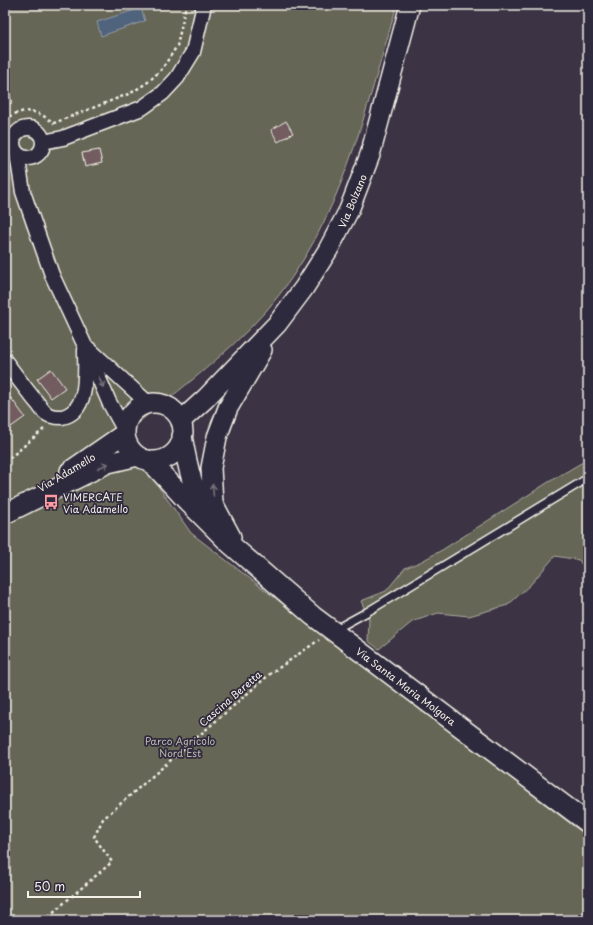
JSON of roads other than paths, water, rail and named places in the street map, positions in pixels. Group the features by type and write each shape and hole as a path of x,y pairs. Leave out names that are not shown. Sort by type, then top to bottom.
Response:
{"street":[{"path":"43,142 63,138 142,108 163,92 177,78 193,52 204,5"},
{"name":"Via Bolzano","path":"182,429 183,419 205,399 277,324 321,263 342,224 354,197 374,140 410,5"},
{"path":"17,154 25,158 34,157 41,151 43,142 42,136 39,132 30,128 9,136 17,154 23,192 52,275 109,402 125,432 129,446 143,458 156,461 168,457 178,448 182,429 178,416 167,406 161,404 149,404 142,405 132,413 126,424 125,432"},
{"path":"233,547 214,503 211,468 217,437 228,408 277,324"},
{"path":"85,346 149,404"},
{"path":"5,361 30,396 47,415 58,417 66,416 78,407 82,398 84,386 85,346"},
{"name":"Via Bolzano","path":"167,406 184,401 236,367"},
{"name":"Via Santa Maria Molgora","path":"182,429 188,469 201,503 233,547"},
{"name":"Via Adamello","path":"5,508 78,466 125,432"},
{"name":"Via Santa Maria Molgora","path":"143,458 233,547 312,616 588,823"},
{"name":"Via Adamello","path":"5,514 108,463 143,458"}],"lane":[{"path":"332,631 367,612 588,478"}],"water":[{"path":"141,8 145,21 101,36 97,22"}],"place":[{"name":"VIMERCATE Via Adamello","path":"51,502"}],"park label":[{"name":"Parco Agricolo Nord Est","path":"180,746"}]}
